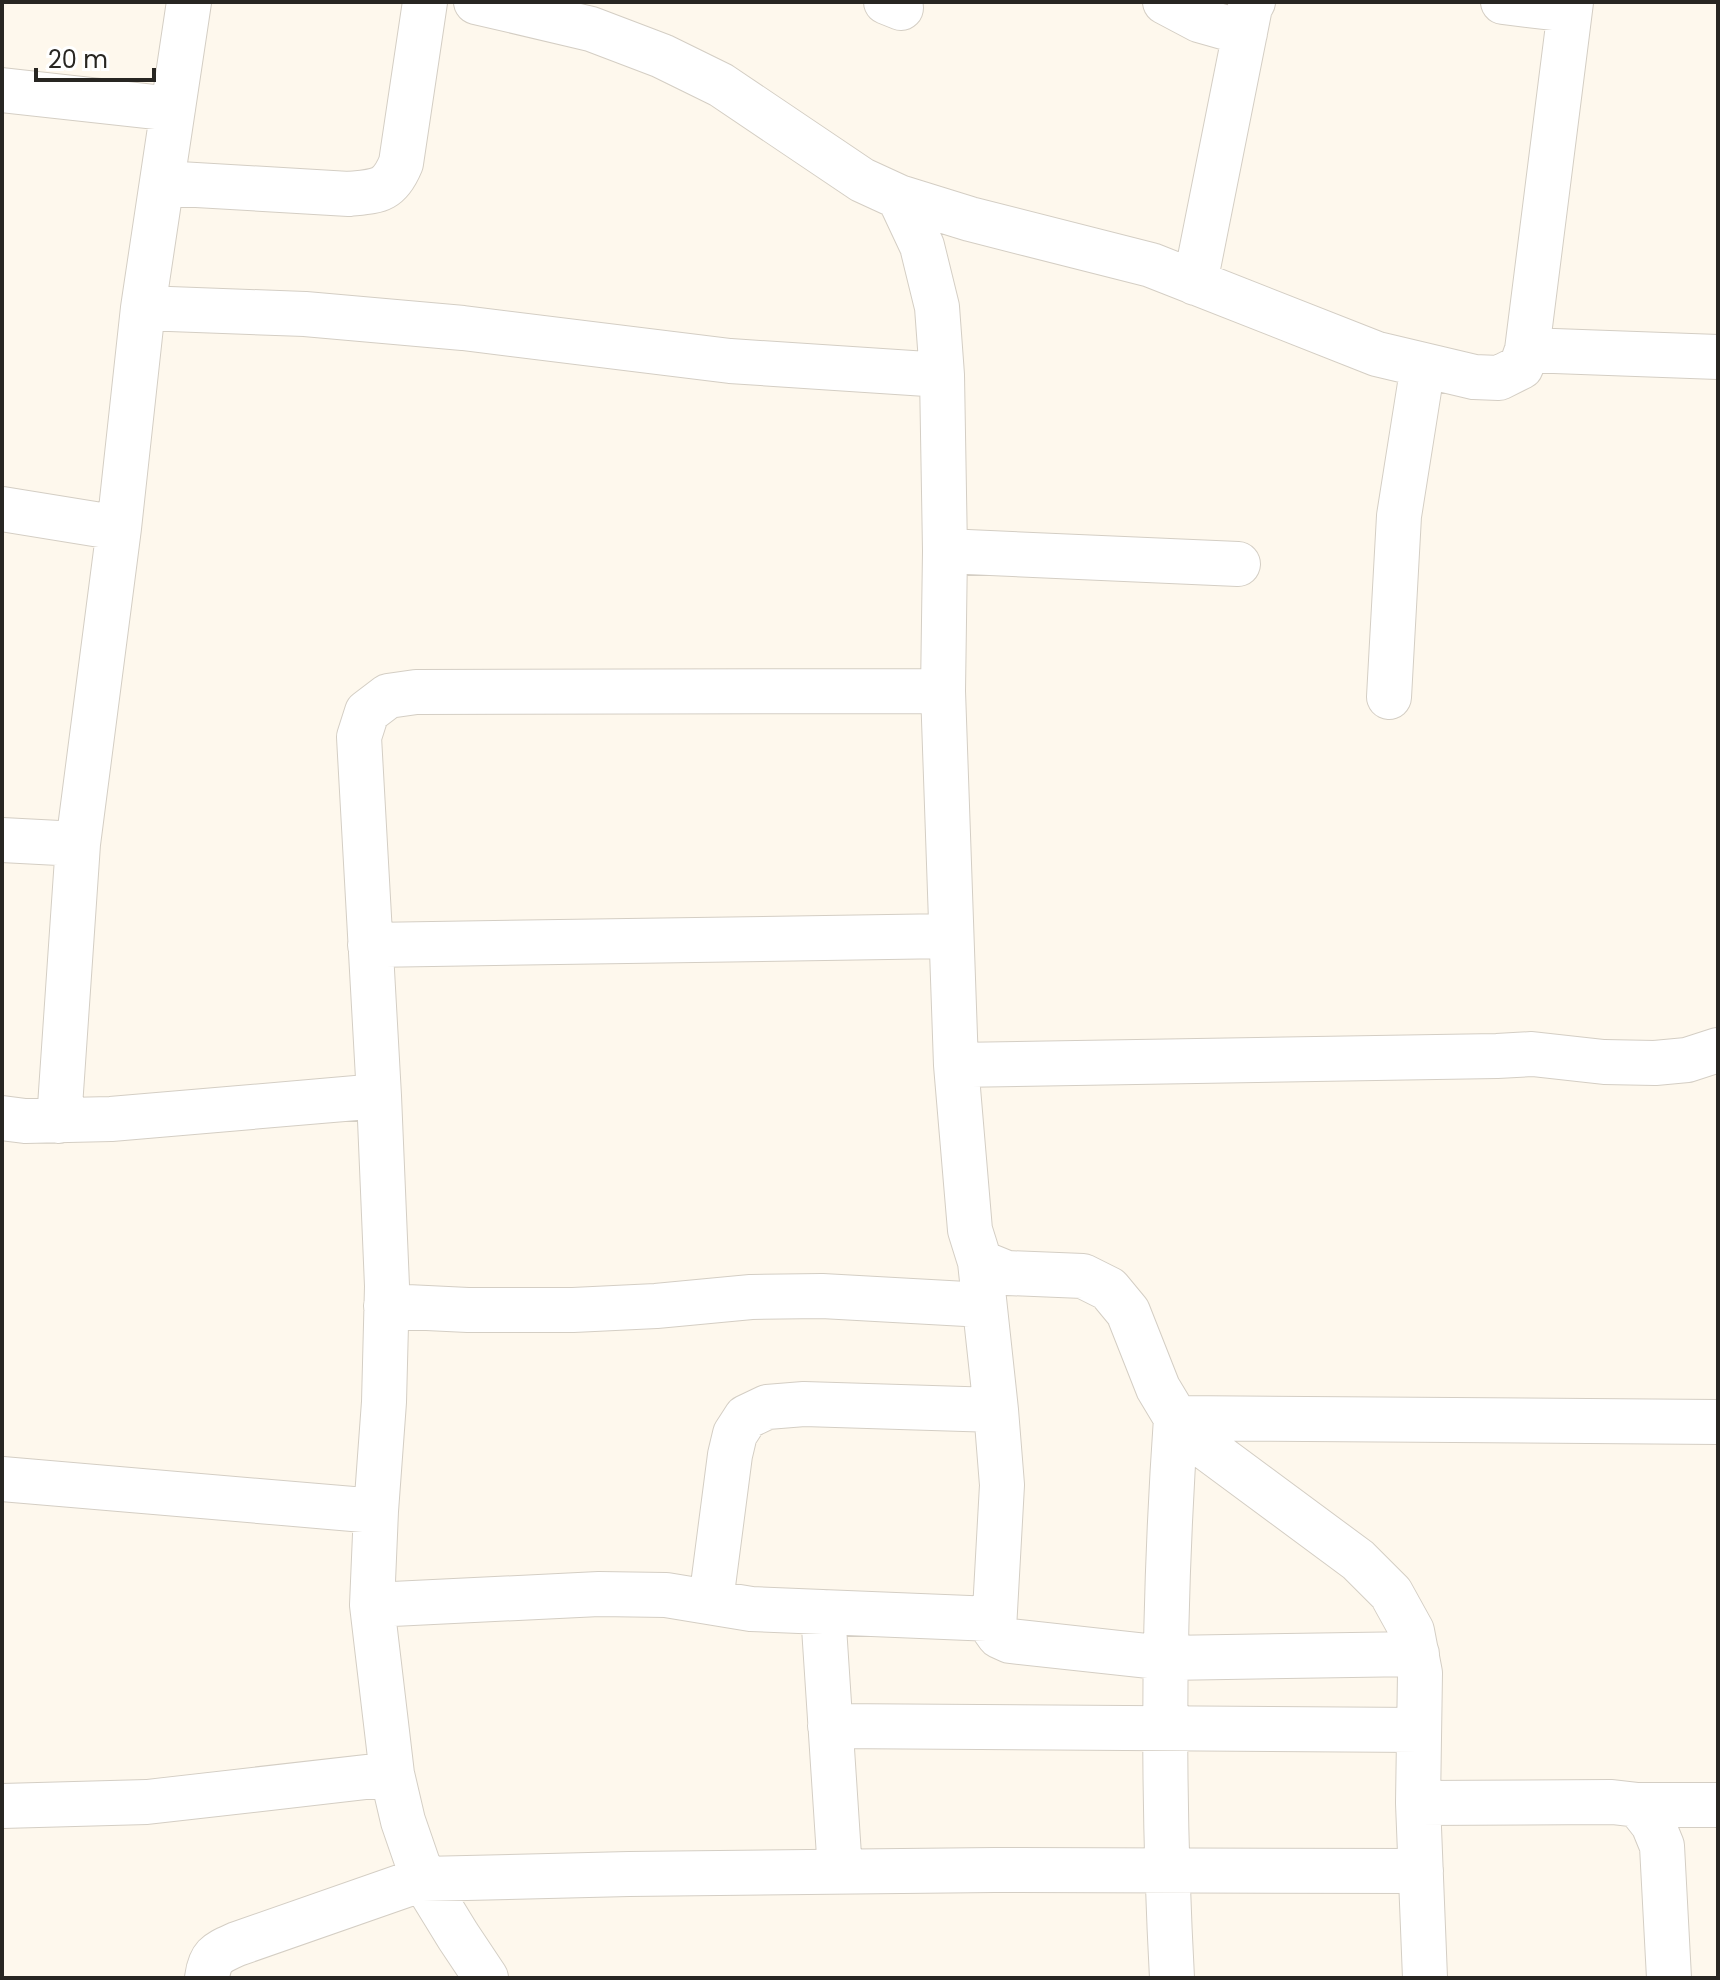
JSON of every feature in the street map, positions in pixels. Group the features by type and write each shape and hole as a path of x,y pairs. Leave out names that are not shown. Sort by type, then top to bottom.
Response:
{"street":[{"path":"59,1121 78,844 119,528 143,308 189,2"},
{"path":"162,183 349,194 380,191 395,179 401,163 425,2"},
{"path":"476,2 592,15 662,56 721,85 862,180 899,197 970,219 1151,265 1377,354 1474,377 1499,378 1521,367 1527,350 1571,6 1503,2"},
{"path":"1165,2 1199,20 1249,18 1195,283"},
{"path":"2,90 173,109"},
{"path":"899,197 922,246 930,276 937,307 942,375 945,551 943,691 956,1065 970,1230 980,1262 1002,1485 994,1629 999,1636 1010,1641 1166,1658 1417,1654"},
{"path":"143,308 305,314 463,328 730,361 942,375"},
{"path":"1527,350 1718,357"},
{"path":"1389,697 1399,516 1423,365"},
{"path":"2,509 119,528"},
{"path":"945,551 1238,564"},
{"path":"486,1978 423,1879 403,1821 392,1774 372,1605 384,1402 386,1306 379,1096 359,737 367,712 388,696 432,692 943,691"},
{"path":"2,840 78,844"},
{"path":"370,945 951,936"},
{"path":"956,1065 1532,1054 1604,1062 1655,1063 1687,1060 1718,1050"},
{"path":"2,1118 59,1121 126,1118 379,1096"},
{"path":"980,1262 1007,1273 1083,1276 1109,1289 1128,1312 1158,1388 1176,1418 1208,1449 1358,1560 1391,1593 1412,1631 1420,1673 1418,1803 1425,1978"},
{"path":"386,1306 573,1310 751,1297 822,1296 984,1305"},
{"path":"711,1601 730,1455 735,1434 746,1417 767,1407 804,1404 996,1410"},
{"path":"1176,1418 1718,1422"},
{"path":"1172,1978 1166,1870 1165,1729 1169,1516 1176,1418"},
{"path":"2,1479 376,1511"},
{"path":"372,1605 599,1594 666,1595 751,1609 993,1619"},
{"path":"823,1612 840,1871"},
{"path":"830,1726 1419,1730"},
{"path":"2,1806 147,1802 392,1774"},
{"path":"1418,1803 1718,1805"},
{"path":"1638,1805 1653,1824 1662,1846 1669,1978"},
{"path":"207,1978 211,1959 218,1952 423,1879 840,1871 1421,1871"}]}
